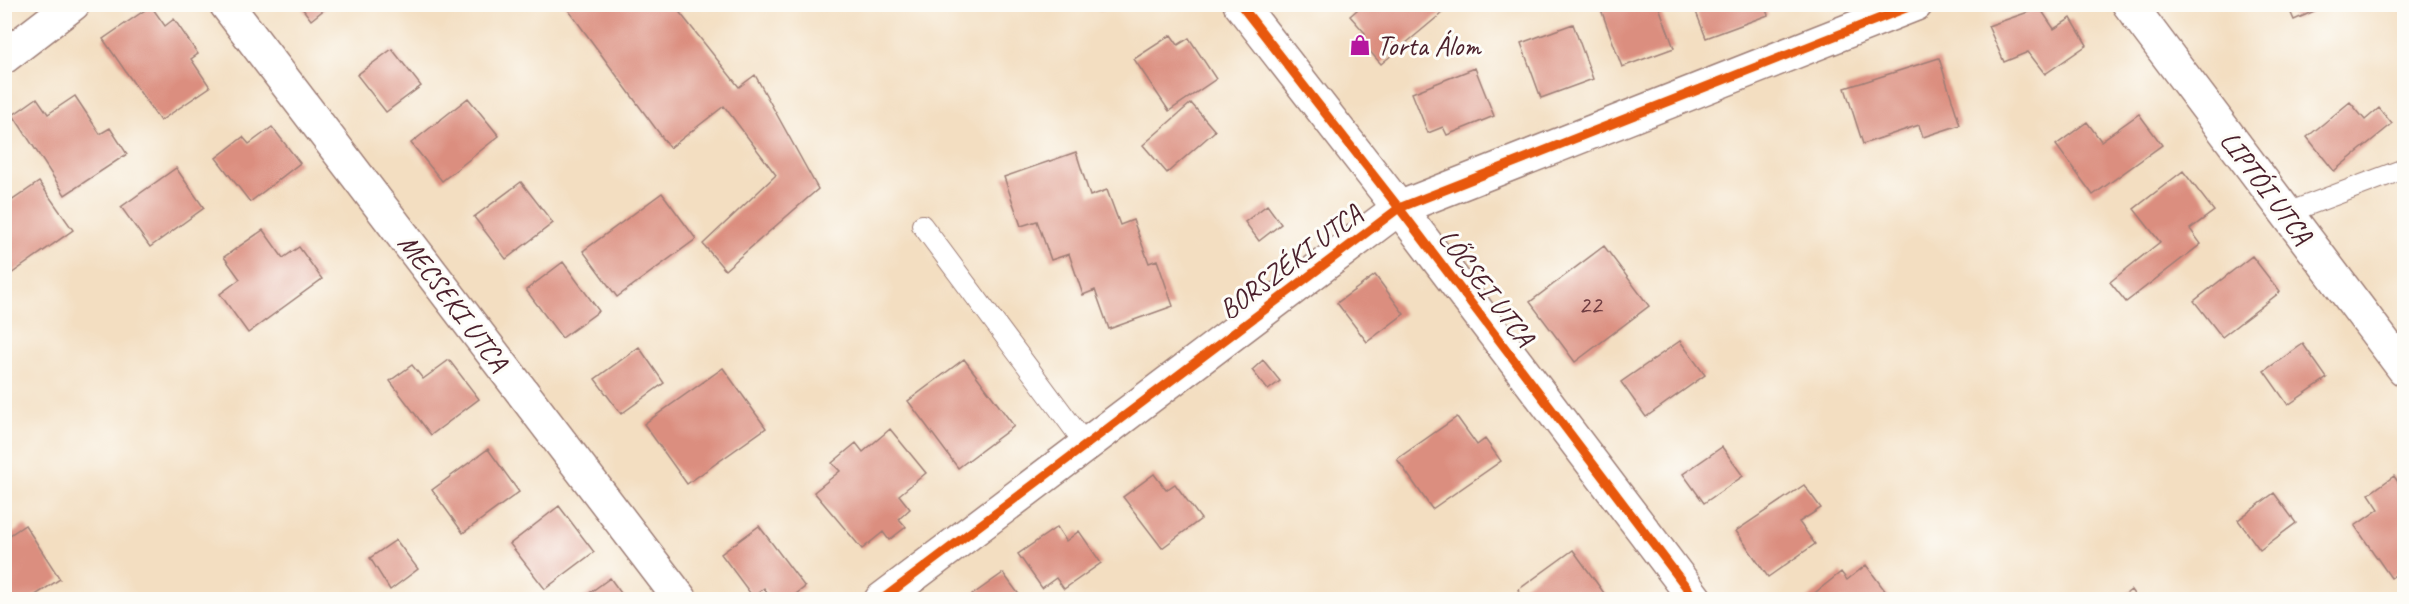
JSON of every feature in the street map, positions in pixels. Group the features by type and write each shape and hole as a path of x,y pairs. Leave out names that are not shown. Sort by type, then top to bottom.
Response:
{"street":[{"path":"4,57 73,4"},
{"name":"MECSEKI UTCA","path":"226,4 681,600"},
{"name":"LŐCSEI UTCA","path":"1240,4 1399,208 1696,600"},
{"name":"BORSZÉKI UTCA","path":"881,600 1399,208 1916,4"},
{"name":"LIPTÓI UTCA","path":"2129,4 2404,369"}],"lane":[{"path":"2287,213 2404,169"},
{"path":"922,225 1086,445"}],"building":[{"path":"299,4 331,4 311,20"},
{"path":"564,4 673,4 739,87 755,75 818,189 725,270 703,244 776,175 724,106 670,148"},
{"path":"1364,4 1444,4 1448,8 1381,64 1358,38 1365,33 1350,16"},
{"path":"1599,4 1658,4 1674,48 1622,67"},
{"path":"1693,4 1764,4 1768,15 1706,38"},
{"path":"2287,4 2330,4 2294,20"},
{"path":"1095,5 1110,5 1099,11"},
{"path":"151,6 165,26 174,19 198,54 191,59 210,87 160,121 103,39"},
{"path":"2040,8 2054,29 2071,18 2087,45 2045,74 2028,52 2004,62 1988,26"},
{"path":"1573,24 1593,79 1541,98 1521,43"},
{"path":"1171,35 1178,45 1189,38 1216,79 1169,111 1134,59"},
{"path":"392,49 421,86 386,112 357,75"},
{"path":"1939,58 1960,125 1923,137 1919,125 1863,144 1845,88"},
{"path":"1475,68 1494,116 1447,135 1443,127 1428,133 1412,93"},
{"path":"75,96 100,134 110,128 127,154 65,195 13,115 37,98 48,114"},
{"path":"468,98 499,136 442,181 411,143"},
{"path":"2350,102 2365,120 2379,108 2392,124 2334,171 2307,137"},
{"path":"1191,103 1215,131 1167,173 1143,145"},
{"path":"2139,114 2162,145 2093,195 2056,145 2087,122 2101,141"},
{"path":"272,127 300,163 250,202 216,158 243,137 249,144"},
{"path":"1076,152 1090,196 1107,190 1120,225 1133,220 1149,263 1157,260 1173,306 1109,329 1095,290 1083,295 1069,254 1051,260 1037,221 1021,226 1004,177"},
{"path":"176,168 204,208 150,247 121,207"},
{"path":"2183,171 2214,211 2190,229 2201,244 2126,302 2110,282 2160,242 2134,209"},
{"path":"39,182 73,230 11,274 4,264 4,206"},
{"path":"521,182 553,223 506,259 474,217"},
{"path":"662,193 696,239 617,297 583,251"},
{"path":"1267,205 1281,224 1259,241 1245,222"},
{"path":"263,230 283,258 299,247 322,279 248,333 220,294 240,279 224,257"},
{"path":"1604,246 1649,306 1575,362 1530,302"},
{"path":"2252,256 2280,292 2222,337 2194,301"},
{"path":"563,262 599,311 562,338 526,290"},
{"path":"1375,275 1404,314 1367,342 1337,303"},
{"path":"1680,341 1705,375 1646,417 1621,382"},
{"path":"2303,344 2327,378 2288,405 2264,371"},
{"path":"639,347 664,383 621,414 595,379"},
{"path":"964,359 1014,426 958,468 908,401"},
{"path":"449,360 479,399 431,435 390,381 412,365 423,379"},
{"path":"1263,360 1280,381 1268,390 1252,370"},
{"path":"723,368 766,428 687,484 644,424"},
{"path":"1457,417 1477,445 1485,439 1501,461 1432,509 1397,459"},
{"path":"890,429 926,473 899,495 910,509 899,519 906,527 889,540 883,532 862,549 814,492 840,471 832,463 856,443 863,452"},
{"path":"1722,447 1743,476 1704,503 1683,474"},
{"path":"488,449 519,492 463,533 432,490"},
{"path":"1154,474 1166,490 1175,484 1201,519 1162,548 1123,497"},
{"path":"2394,476 2404,491 2404,568 2391,578 2355,526 2379,509 2369,494"},
{"path":"1804,485 1821,508 1799,522 1815,544 1768,577 1736,531"},
{"path":"2274,493 2296,523 2260,550 2238,520"},
{"path":"559,506 594,552 545,589 510,544"},
{"path":"25,525 60,579 28,600 4,600 4,539"},
{"path":"759,526 805,587 788,600 772,600 764,588 753,597 721,554"},
{"path":"1057,527 1066,541 1079,531 1101,563 1064,589 1056,578 1042,588 1018,554"},
{"path":"396,540 418,569 390,590 370,558"},
{"path":"1573,550 1609,600 1526,600 1518,590"},
{"path":"1866,565 1889,596 1884,600 1806,600 1841,572 1847,580"},
{"path":"1003,573 1023,600 965,600"},
{"path":"610,578 626,600 580,600"},
{"path":"2131,590 2138,600 2118,600"}],"cycle path":[{"path":"1240,4 1399,208 1696,600"},
{"path":"881,600 1399,208 1916,4"}],"place":[{"name":"Torta Álom","path":"1360,45"}]}
